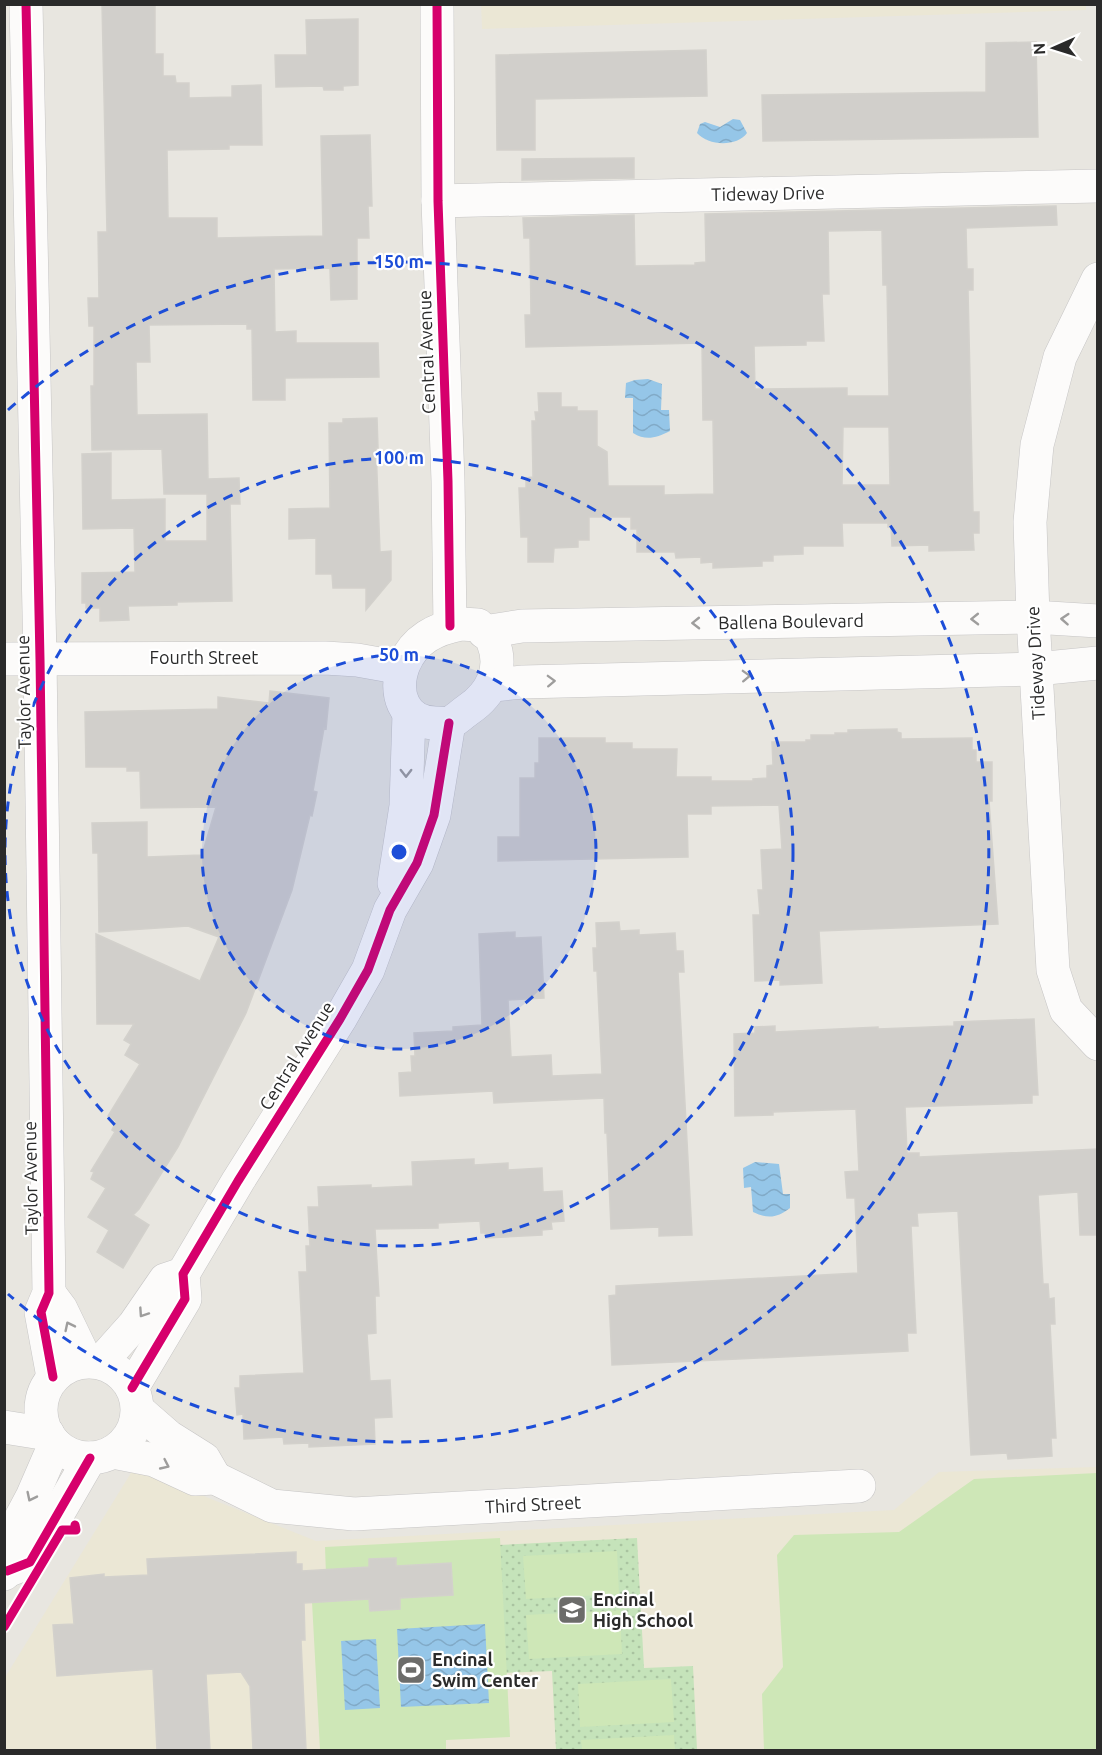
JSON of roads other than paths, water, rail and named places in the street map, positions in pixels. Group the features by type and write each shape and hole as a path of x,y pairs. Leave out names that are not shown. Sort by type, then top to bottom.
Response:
{"street":[{"name":"Taylor Avenue","path":"26,4 40,659 49,1293 41,1312 48,1387"},
{"name":"Central Avenue","path":"437,4 438,201 448,481 450,626"},
{"name":"Tideway Drive","path":"438,201 1098,186"},
{"name":"Tideway Drive","path":"1098,279 1060,357 1037,445 1030,522 1033,617 1053,970 1066,1010 1098,1044"},
{"name":"Ballena Boulevard","path":"484,632 522,626 1033,617 1098,621"},
{"path":"461,624 478,625 484,632 493,640 498,662 493,685 478,702 449,723 424,723 409,714 402,701 400,684 402,669 409,651 423,638 442,627 461,624"},
{"name":"Fourth Street","path":"4,659 325,658 357,660 402,669"},
{"path":"493,685 524,682 1036,669 1098,663"},
{"name":"Central Avenue","path":"390,910 406,806 409,714"},
{"name":"Central Avenue","path":"135,1399 185,1299 183,1274 238,1180 368,970 390,910 417,863 434,815 449,723"},
{"name":"Central Avenue","path":"93,1362 134,1325 165,1280 183,1274"},
{"path":"49,1293 93,1362"},
{"path":"4,1408 48,1387 74,1364 93,1362 114,1368 124,1376 135,1399 135,1427 126,1441 101,1455 30,1562 6,1573 7,1544 32,1497 51,1439 41,1410 48,1387"},
{"name":"Third Street","path":"135,1399 169,1437 204,1459 215,1478"},
{"path":"4,1427 51,1439 71,1454 101,1455"},
{"name":"Third Street","path":"101,1455 154,1460 195,1479 215,1478 272,1506 354,1514 859,1486"}],"water":[{"path":"733,119 740,120 747,133 737,141 715,142 697,133 700,124 705,122 720,127"},
{"path":"648,379 662,384 661,410 669,410 670,431 647,438 633,433 633,398 625,398 626,383"},
{"path":"755,1162 779,1164 783,1194 790,1194 790,1208 781,1214 763,1216 753,1212 751,1187 744,1188 743,1168"},
{"name":"Encinal Swim Center","path":"485,1624 489,1703 401,1707 397,1629"},
{"path":"376,1639 380,1708 345,1710 341,1641"}],"place":[{"name":"Encinal High School","path":"572,1610"},
{"name":"Encinal Swim Center","path":"411,1670"}]}
